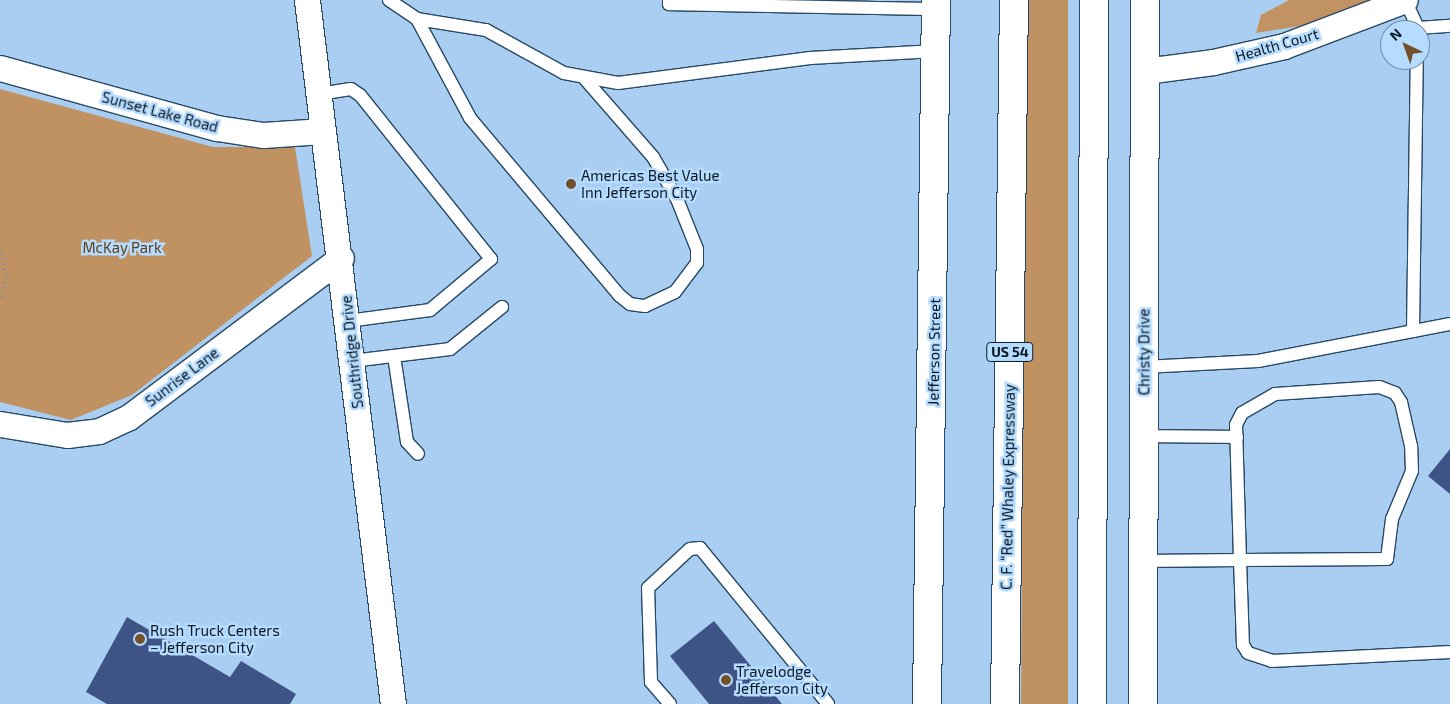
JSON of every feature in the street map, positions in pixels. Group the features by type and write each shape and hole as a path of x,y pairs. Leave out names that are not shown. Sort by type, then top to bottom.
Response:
{"main road":[{"name":"C. F. “Red” Whaley Expressway","path":"1005,704 1014,0"},
{"path":"1092,704 1094,0"},
{"name":"Christy Drive","path":"1143,704 1146,0"},
{"name":"Jefferson Street","path":"927,704 936,5"}],"street":[{"name":"Southridge Drive","path":"307,0 323,130 342,258 352,361 393,704"},
{"name":"Health Court","path":"1145,71 1213,62 1284,46 1405,0"},
{"name":"Sunset Lake Road","path":"0,68 217,128 263,135 323,130"},
{"name":"Sunrise Lane","path":"0,424 67,435 99,431 129,417 342,258"}],"lane":[{"path":"389,0 417,19 486,30 564,73 584,79 656,80 810,58 936,51"},
{"path":"669,0 669,4 936,5"},
{"path":"1405,0 1414,20"},
{"path":"417,19 470,118 619,295 630,304 645,306 675,292 697,263 697,249 677,198 653,157 584,79"},
{"path":"1430,28 1450,26"},
{"path":"1413,331 1417,70"},
{"path":"319,94 351,89 360,95 491,259 430,310 348,321"},
{"path":"352,361 450,349 502,307"},
{"path":"1144,367 1258,360 1450,324"},
{"path":"394,356 407,442 418,454"},
{"path":"1144,561 1240,560 1387,559 1392,519 1412,471 1402,402 1395,393 1380,388 1275,394 1242,413 1237,437 1240,560 1243,645 1258,658 1450,652"},
{"path":"1144,436 1237,437"},
{"path":"670,704 651,682 648,588 690,549 700,548 828,704"}],"path":[{"path":"0,249 7,276 0,301"}],"green space":[{"path":"1025,0 1068,0 1068,704 1021,704"},
{"name":"McKay Park","path":"0,89 213,147 295,147 312,256 132,395 71,420 0,402"}],"shaded area":[{"path":"1289,0 1375,0 1300,26 1256,33 1261,15"}],"building":[{"path":"1450,449 1450,494 1428,476"},
{"name":"Rush Truck Centers – Jefferson City","path":"127,617 230,677 241,661 296,694 290,704 107,704 86,692"},
{"name":"Travelodge Jefferson City","path":"714,621 782,704 709,704 670,656"}],"place":[{"name":"Americas Best Value Inn Jefferson City","path":"571,184"},
{"name":"Rush Truck Centers – Jefferson City","path":"140,639"},
{"name":"Travelodge Jefferson City","path":"726,680"}]}
